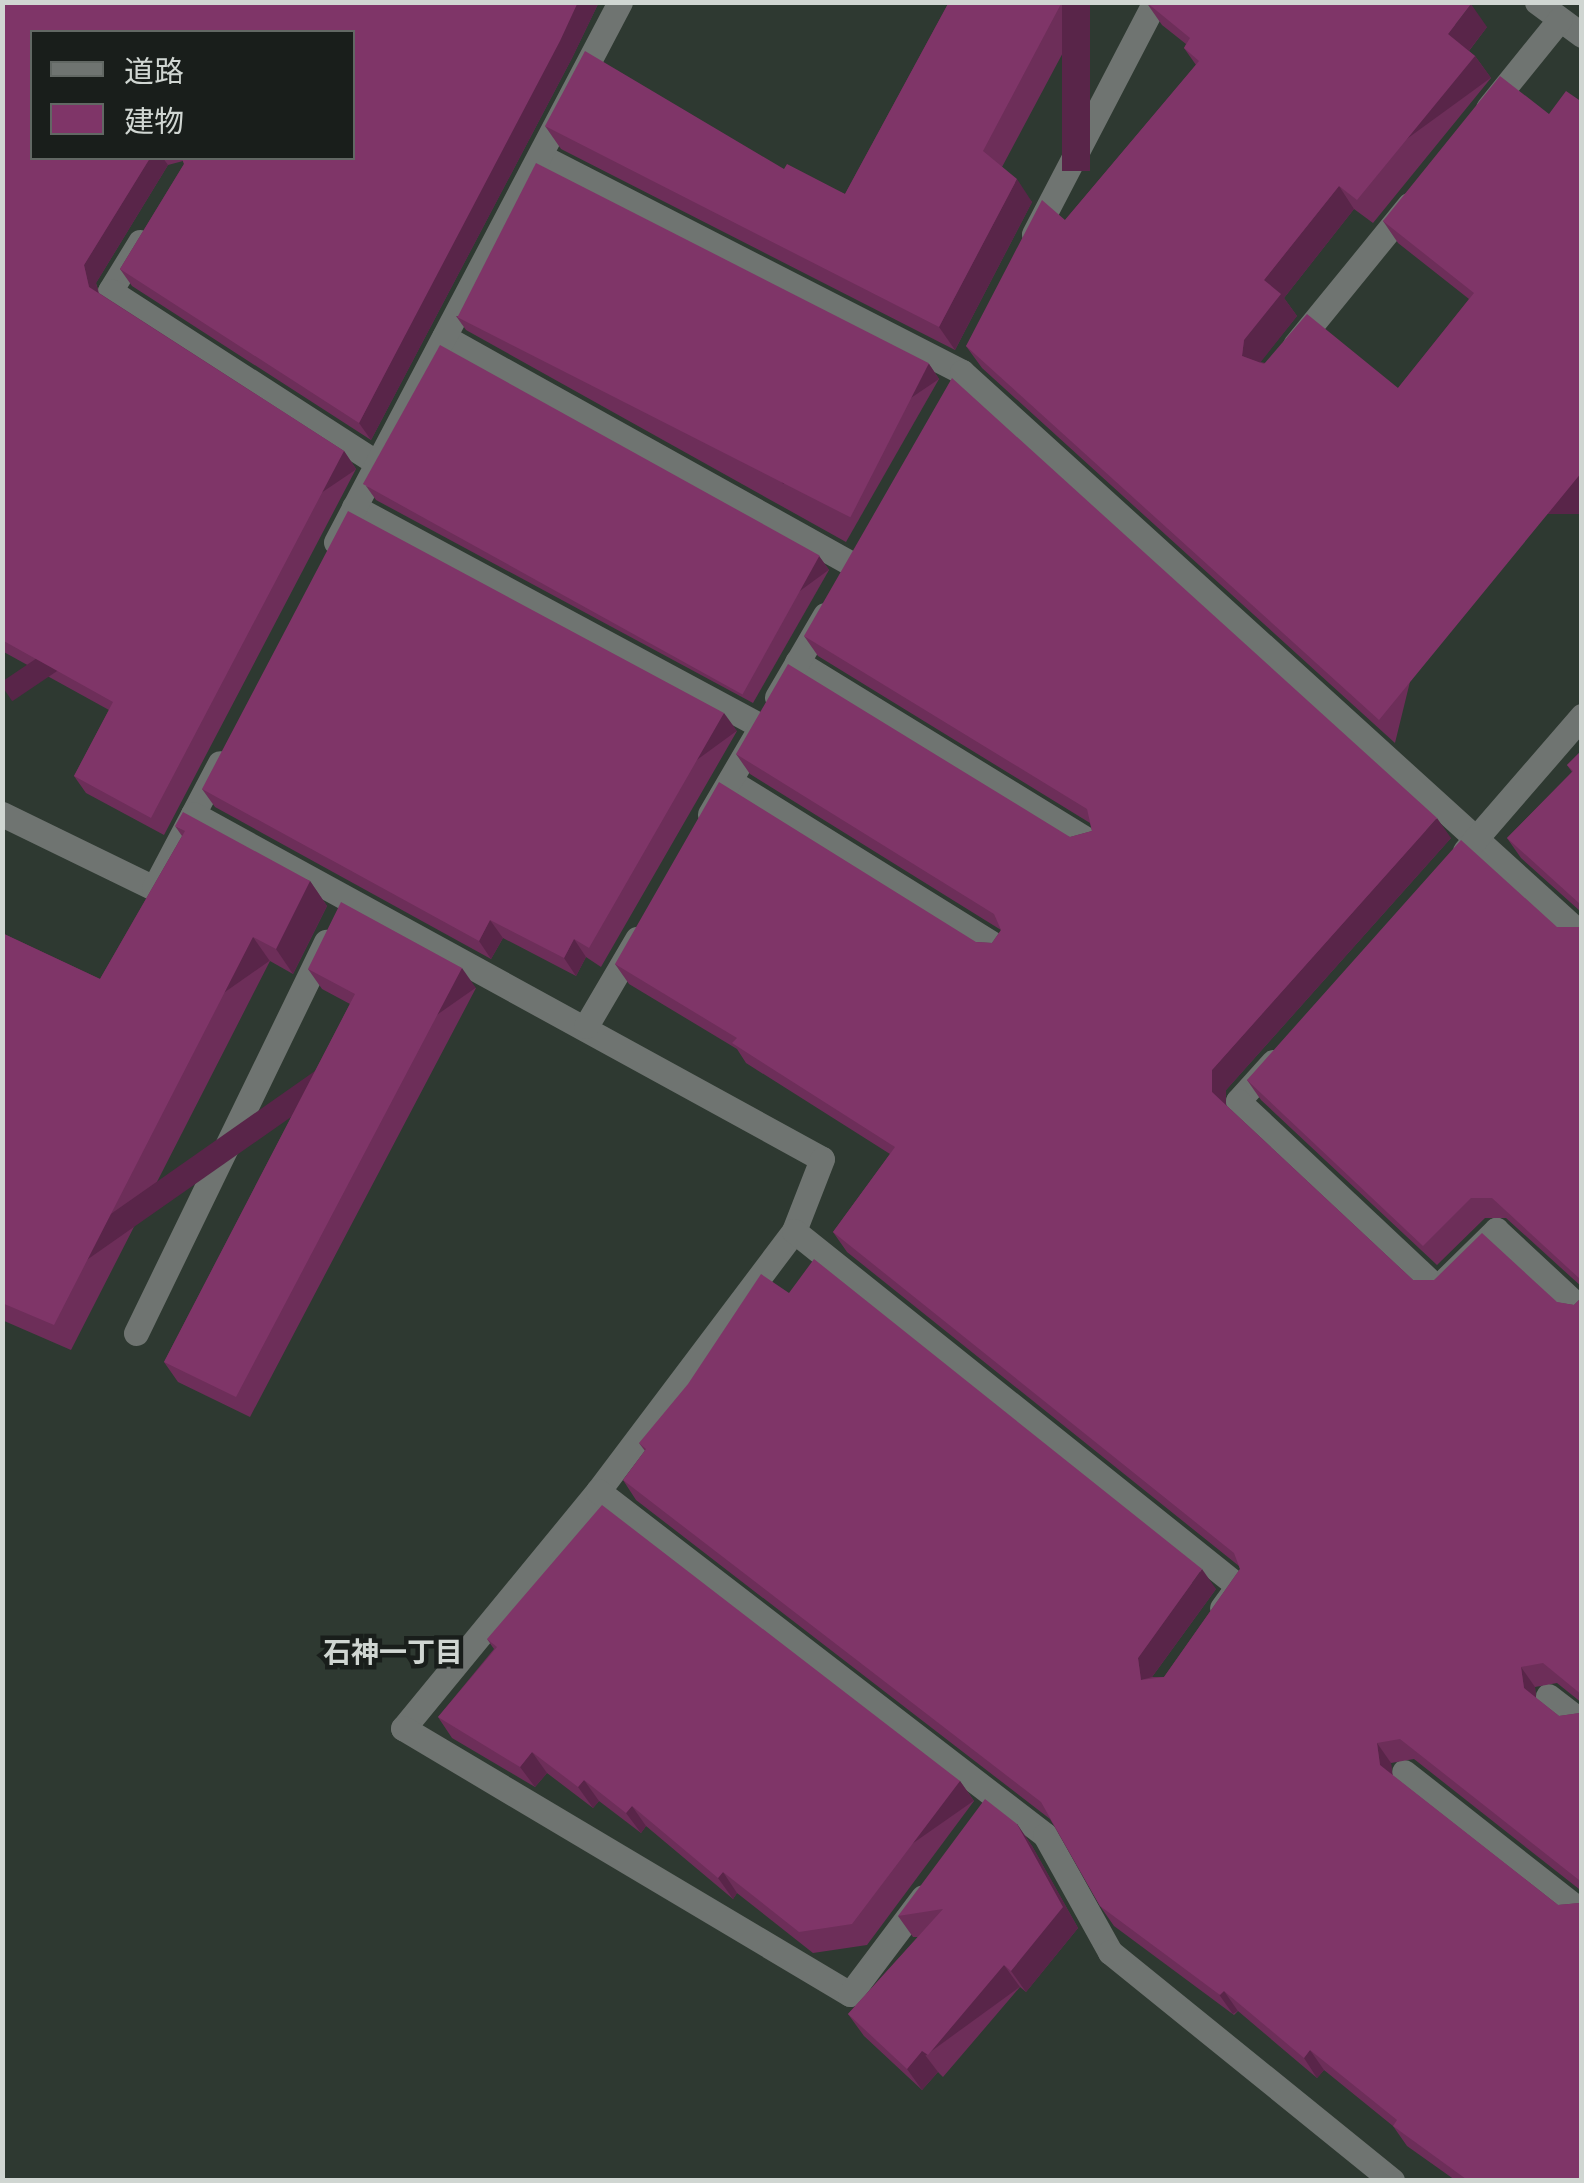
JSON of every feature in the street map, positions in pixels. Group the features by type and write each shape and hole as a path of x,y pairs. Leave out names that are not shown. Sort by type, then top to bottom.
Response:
{"street":[{"path":"328,558 620,2"},
{"path":"1017,266 1155,2"},
{"path":"1537,2 1582,34"},
{"path":"1473,126 1560,19"},
{"path":"540,156 967,363 1582,935"},
{"path":"1273,372 1423,188"},
{"path":"151,224 110,291 377,463"},
{"path":"444,337 849,573 701,830"},
{"path":"944,404 967,363"},
{"path":"354,507 761,726"},
{"path":"798,662 1092,843"},
{"path":"1450,868 1582,716"},
{"path":"2,814 154,888 229,746"},
{"path":"730,781 1000,948"},
{"path":"193,814 822,1158 794,1230 598,1491 403,1728 850,1994 941,1873"},
{"path":"136,1334 348,899"},
{"path":"586,1026 653,912"},
{"path":"1291,1043 1238,1101 1438,1288 1496,1230 1582,1310"},
{"path":"794,1230 1238,1586 1207,1629"},
{"path":"598,1491 1045,1835 1110,1952 1392,2180"},
{"path":"1548,1696 1582,1722"},
{"path":"1404,1772 1582,1912"},
{"path":"976,1827 998,1797"}],"building":[{"path":"2,2 578,2 359,423 120,269 184,164 183,160 355,160 355,30 30,30 30,160 149,160 84,265 89,287 344,451 151,818 74,776 113,702 2,640"},
{"path":"949,2 1062,2 983,151 1017,179 939,327 545,126 585,51 784,169 787,164 845,194"},
{"path":"1146,2 1471,4 1448,34 1475,56 1357,200 1339,186 1264,280 1281,294 1244,340 1242,356 1264,364 1307,314 1398,388 1474,293 1383,221 1500,76 1549,114 1566,91 1582,102 1582,472 1379,720 966,346 1042,200 1065,220 1199,61 1184,48 1190,38"},
{"path":"536,163 929,363 850,517 457,317"},
{"path":"440,345 820,555 743,694 363,484"},
{"path":"952,378 1437,818 1212,1070 1212,1092 1413,1280 1434,1280 1482,1233 1557,1302 1574,1305 1582,1297 1582,1695 1543,1663 1521,1667 1524,1688 1559,1716 1580,1713 1582,1706 1582,2180 1465,2180 1393,2126 1397,2120 1310,2050 1304,2058 1224,1991 1220,1995 1100,1906 1041,1802 623,1480 646,1449 639,1443 688,1384 761,1274 789,1293 814,1259 1202,1569 1138,1658 1141,1680 1164,1677 1240,1569 1234,1553 833,1232 895,1147 732,1043 737,1038 615,964 719,782 976,942 992,943 1001,930 994,914 736,754 788,664 1070,837 1092,831 1087,809 804,636","holes":["1400,1739 1579,1880 1580,1903 1558,1905 1380,1765 1377,1743"]},
{"path":"348,511 724,713 589,948 574,939 564,958 490,920 479,941 202,789"},
{"path":"1582,750 1582,1286 1580,1279 1492,1198 1471,1198 1423,1246 1247,1080 1461,840 1557,927 1579,927 1580,904 1507,838 1573,771 1567,765"},
{"path":"183,812 310,881 276,949 253,937 54,1325 2,1303 2,933 100,979 185,831 175,826"},
{"path":"341,902 462,968 236,1397 164,1362 355,994 308,969"},
{"path":"602,1505 960,1781 852,1924 799,1932 723,1872 718,1878 632,1806 626,1813 584,1780 578,1787 532,1752 520,1767 438,1717 497,1647 487,1639"},
{"path":"985,1799 1017,1824 1063,1907 1011,1971 1004,1965 928,2055 922,2051 907,2069 848,2014 943,1909 898,1916"}],"district":[{"name":"石神一丁目","path":"393,1653"}]}
